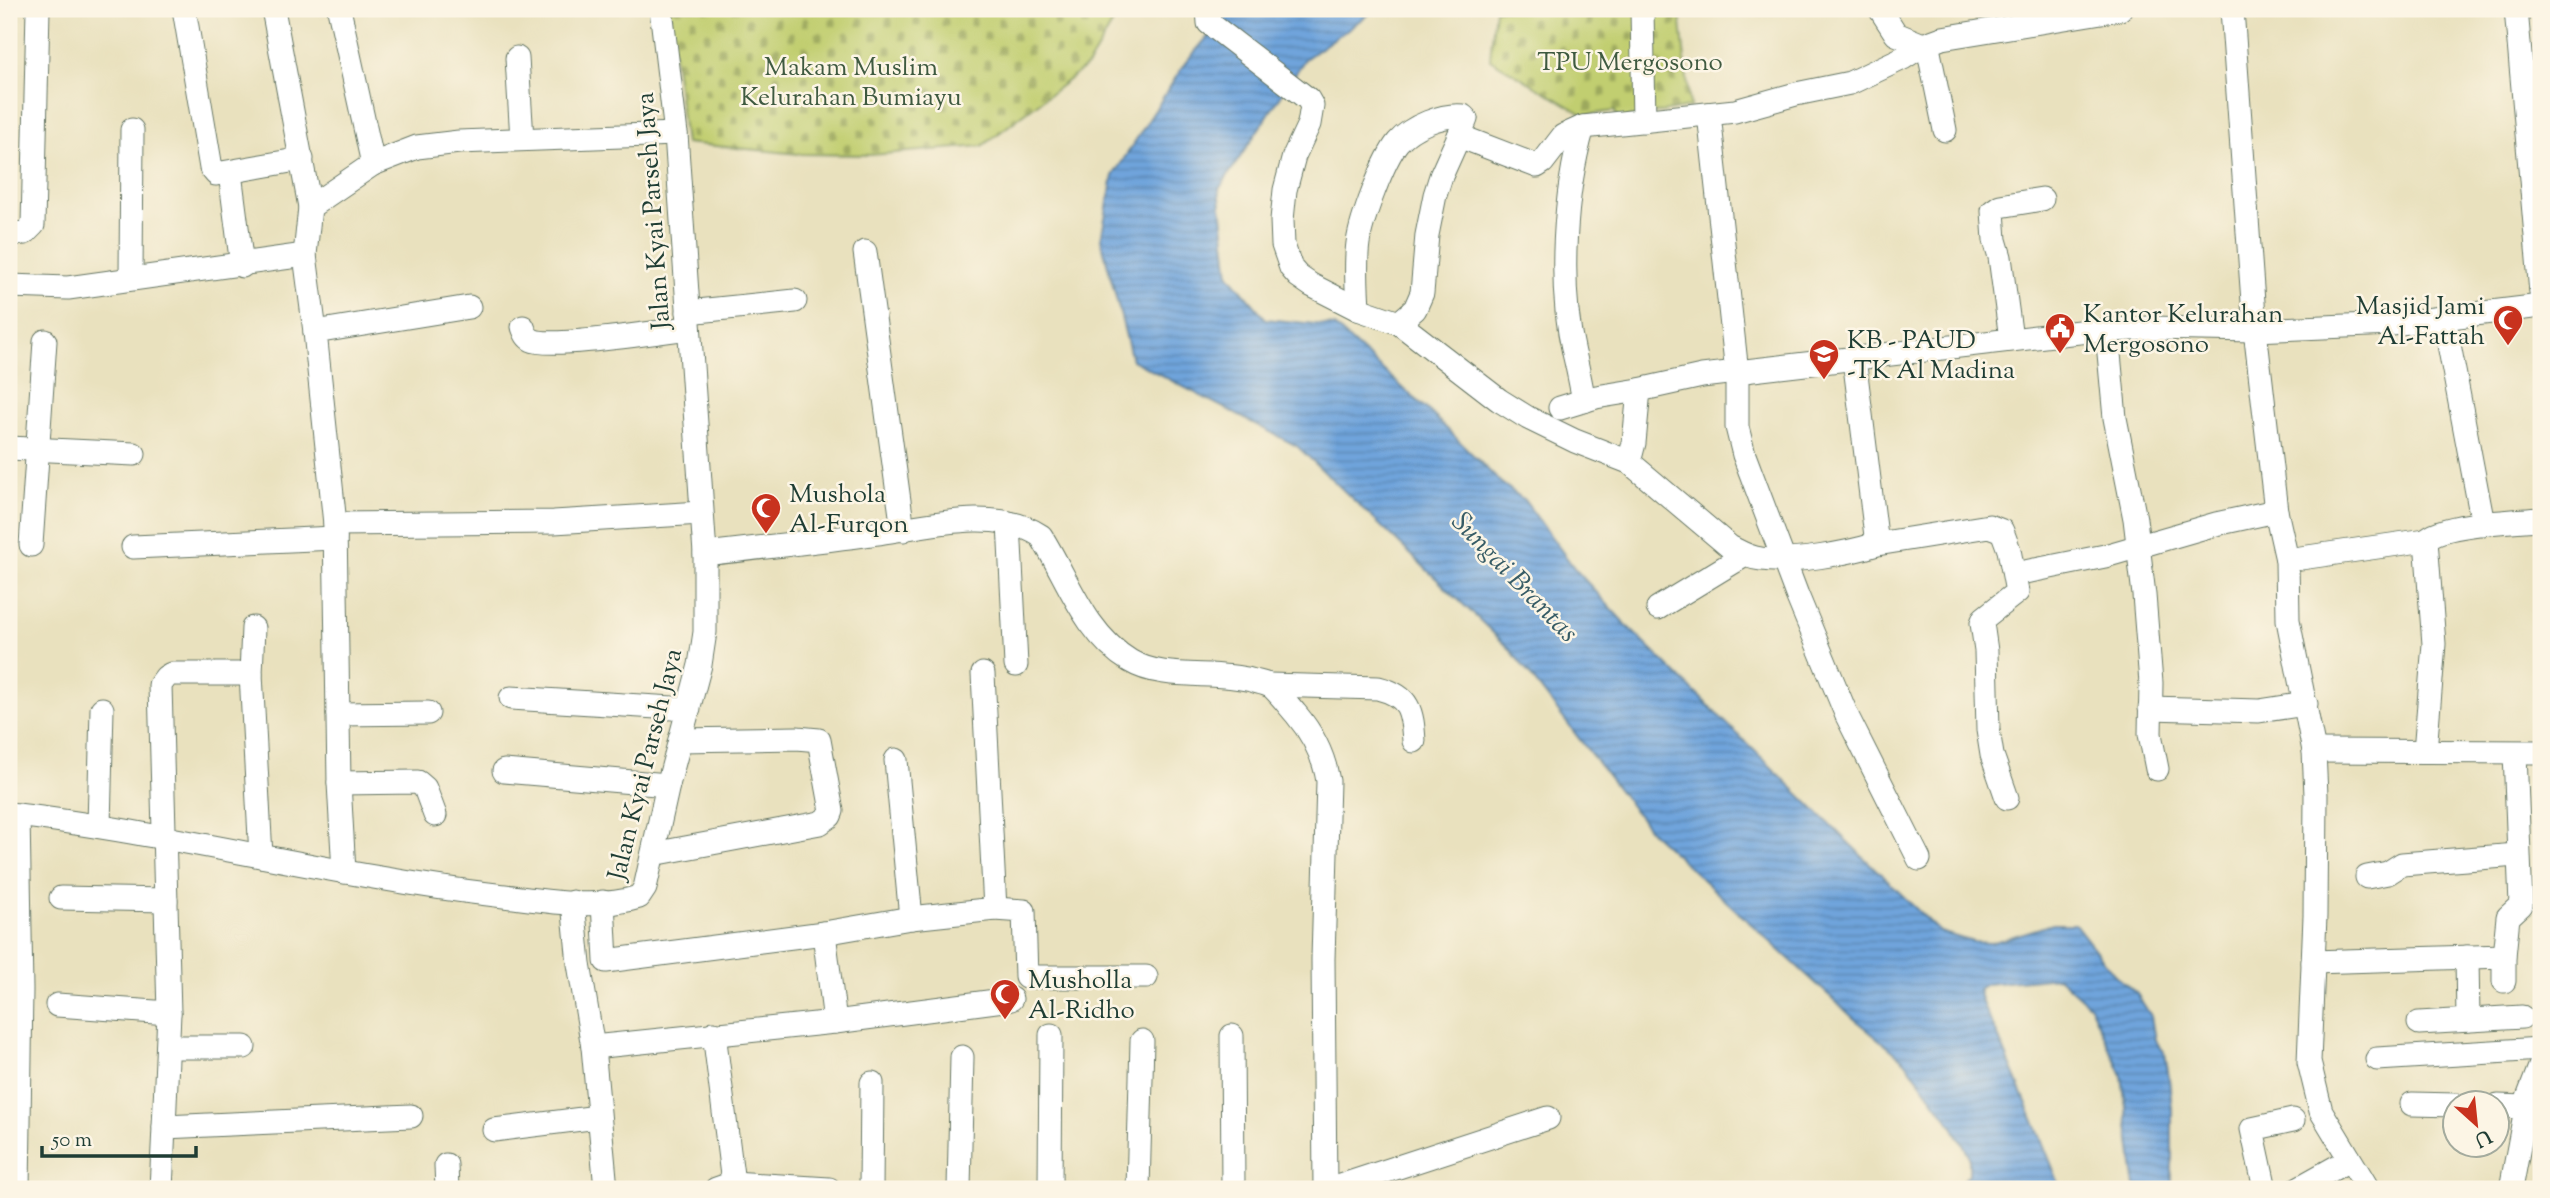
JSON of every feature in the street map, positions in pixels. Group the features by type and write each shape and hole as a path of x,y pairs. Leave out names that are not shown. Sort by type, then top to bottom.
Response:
{"street":[{"path":"9,234 25,233 33,225 38,9"},
{"path":"184,9 211,167 216,174 302,159"},
{"path":"273,9 310,207 305,255 335,531 339,783 344,872"},
{"path":"339,9 373,164"},
{"name":"Jalan Kyai Parseh Jaya","path":"13,815 99,826 344,872 467,891 573,902 603,902 639,897 645,888 705,632 705,555 676,134 661,9"},
{"path":"1642,9 1644,121"},
{"path":"1880,9 1896,34 1923,45 1929,52 1945,130"},
{"path":"1459,136 1537,166 1563,136 1583,127 1735,111 1850,83 1903,58 1923,45 1962,33 2031,16 2120,9"},
{"path":"2232,9 2255,330 2276,511 2287,560 2288,620 2314,751 2316,795 2309,1062 2321,1111 2368,1189"},
{"path":"2516,9 2536,192 2541,293"},
{"path":"1209,16 1308,99 1312,106 1312,115 1294,156 1285,190 1283,245 1291,268 1311,285 1358,309 1399,323 1499,400 1528,418 1575,441 1629,462 1730,547 1745,555 1784,560 1989,526 2002,531 2015,574 2017,592 1984,618 1982,623 1986,651 1986,705 1992,755 2007,798"},
{"path":"517,58 522,139"},
{"path":"1709,114 1737,373 1738,427 1744,455 1847,716 1919,859"},
{"path":"1358,309 1357,243 1374,188 1398,142 1431,121 1463,116 1466,119 1435,195 1427,235 1422,293 1415,309 1399,323"},
{"path":"1583,127 1574,158 1565,266 1574,355 1584,401"},
{"path":"131,278 132,130"},
{"path":"310,207 373,164 416,147 459,142 676,134"},
{"path":"230,173 242,266"},
{"path":"2011,339 1993,211 2000,206 2042,200"},
{"path":"865,252 903,530"},
{"path":"9,286 68,288 242,266 305,255"},
{"path":"523,327 526,336 533,341 564,342 795,301"},
{"path":"1560,408 1702,376 2011,339 2148,328 2255,330 2392,324 2541,306"},
{"path":"315,332 469,307"},
{"path":"2444,318 2483,524"},
{"path":"2107,332 2115,418 2135,519 2151,683 2150,734 2157,769"},
{"path":"31,545 45,341"},
{"path":"1854,358 1877,544"},
{"path":"1629,462 1639,390"},
{"path":"9,448 134,454"},
{"path":"2015,574 2138,547 2216,524 2276,511"},
{"path":"133,547 335,531 701,513"},
{"path":"2287,560 2426,540 2438,532 2483,524 2541,519"},
{"path":"705,555 956,521 1009,523 1030,529 1041,536 1083,612 1103,640 1131,662 1154,671 1233,676 1269,685 1378,688 1401,698 1411,713 1414,741"},
{"path":"1009,523 1016,665"},
{"path":"2425,751 2434,644 2426,540"},
{"path":"1658,608 1745,555"},
{"path":"253,628 251,674 261,856"},
{"path":"161,1189 169,1013 160,685 171,674 251,674"},
{"path":"983,674 995,909"},
{"path":"1269,685 1302,722 1325,766 1328,781 1323,959 1325,1189"},
{"path":"511,698 689,709"},
{"path":"2150,708 2259,711 2306,705"},
{"path":"99,826 102,709"},
{"path":"338,714 428,713"},
{"path":"653,854 820,824 832,811 819,740 797,737 680,740"},
{"path":"2314,751 2541,752"},
{"path":"2504,981 2508,917 2521,905 2515,753"},
{"path":"896,760 911,918"},
{"path":"504,772 668,785"},
{"path":"339,783 418,782 425,788 435,815"},
{"path":"13,815 21,990 18,1189"},
{"path":"2367,877 2388,873 2402,864 2517,855"},
{"path":"61,898 166,900"},
{"path":"573,902 579,964 593,1047 606,1189"},
{"path":"603,902 606,961"},
{"path":"579,964 995,909 1024,911 1026,977 1146,977"},
{"path":"824,933 835,1022"},
{"path":"2313,962 2504,956"},
{"path":"2467,957 2468,1020"},
{"path":"593,1047 835,1022 1011,999"},
{"path":"57,1005 169,1013"},
{"path":"2419,1023 2522,1017"},
{"path":"714,1033 725,1186 829,1189"},
{"path":"1049,1189 1051,1035"},
{"path":"1232,1037 1233,1189"},
{"path":"1138,1189 1142,1041"},
{"path":"168,1046 244,1047"},
{"path":"2377,1059 2541,1049"},
{"path":"959,1189 962,1056"},
{"path":"2511,1189 2526,1107 2541,1065"},
{"path":"871,1189 872,1083"},
{"path":"2412,1104 2442,1105"},
{"path":"2512,1107 2526,1107"},
{"path":"164,1127 411,1116"},
{"path":"494,1130 598,1117"},
{"path":"1331,1189 1548,1118"},
{"path":"2265,1189 2252,1129 2293,1120"},
{"path":"2297,1189 2349,1160"},
{"path":"446,1165 447,1189"}],"green space":[{"name":"Makam Muslim Kelurahan Bumiayu","path":"668,9 1121,9 1088,65 982,146 870,155 799,154 685,143"},
{"name":"TPU Mergosono","path":"1495,9 1698,9 1680,13 1690,107 1617,120 1615,111 1584,115 1490,59"}],"water":[{"name":"Sungai Brantas","path":"1232,9 1376,9 1305,59 1219,189 1229,275 1266,319 1334,326 1432,414 1500,482 1524,500 1575,569 1627,626 1940,932 1973,942 1991,943 2053,924 2075,924 2114,974 2137,994 2151,1016 2155,1040 2165,1053 2172,1109 2172,1189 2136,1189 2122,1076 2090,1006 2058,977 1986,984 1978,989 2061,1189 1956,1189 1969,1174 1969,1155 1952,1125 1905,1061 1860,1024 1652,833 1509,648 1297,446 1132,360 1101,239 1113,176 1185,63"}],"place":[{"name":"Masjid Jami Al-Fattah","path":"2508,347"},
{"name":"Kantor Kelurahan Mergosono","path":"2060,355"},
{"name":"KB - PAUD -TK Al Madina","path":"1824,381"},
{"name":"Mushola Al-Furqon","path":"766,535"},
{"name":"Musholla Al-Ridho","path":"1005,1021"}]}
